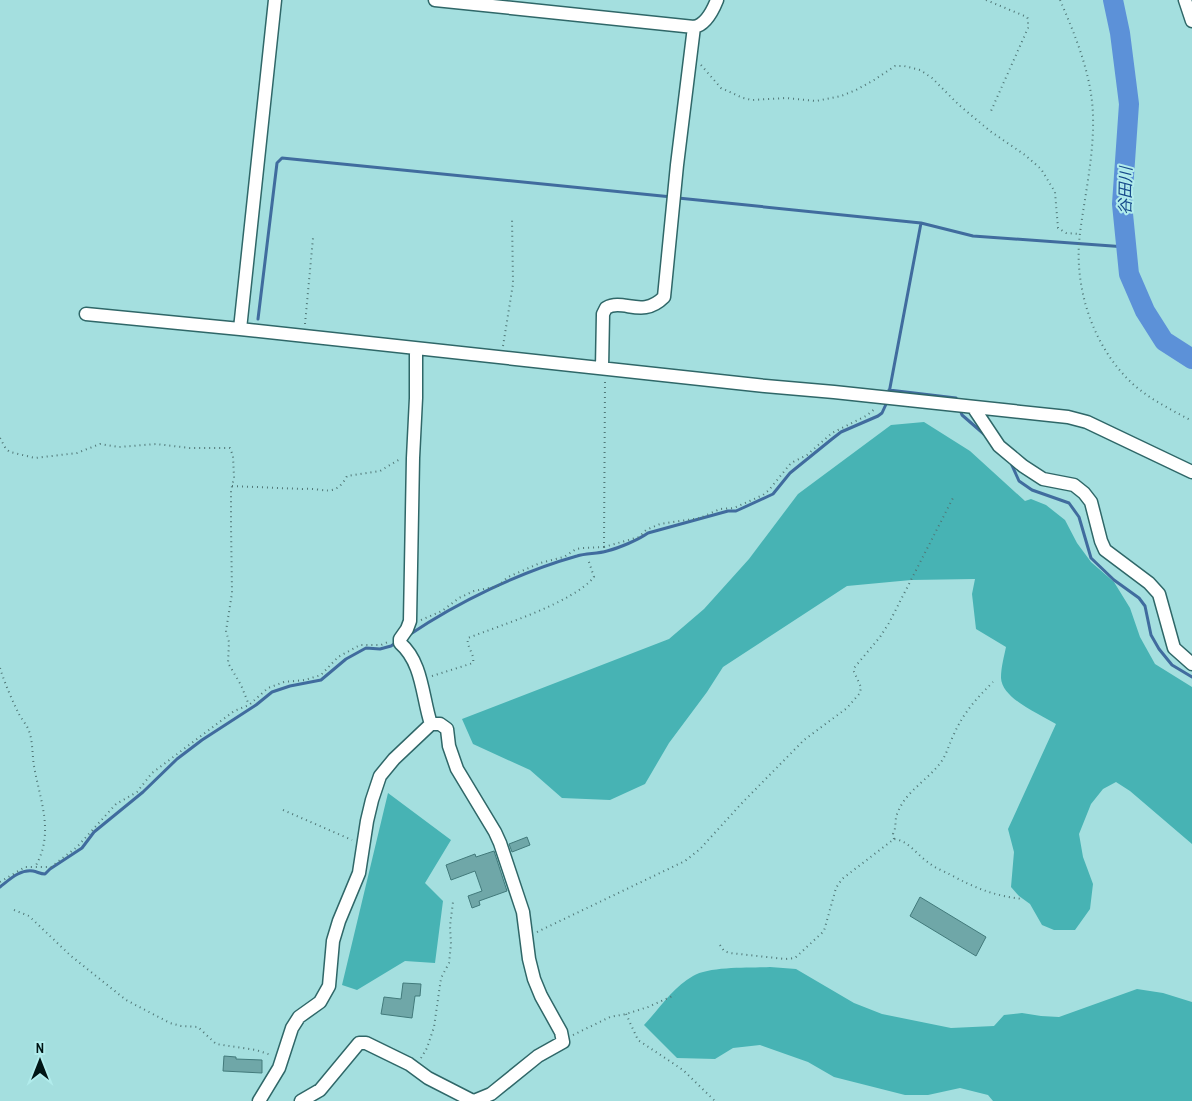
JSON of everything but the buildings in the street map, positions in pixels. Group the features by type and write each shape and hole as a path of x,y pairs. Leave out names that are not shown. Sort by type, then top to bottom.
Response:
{"street":[{"path":"240,329 275,0"},
{"path":"435,0 542,6 694,27 699,26 709,16 716,0"},
{"path":"1185,0 1192,21"},
{"path":"602,368 603,314 606,308 614,306 653,306 664,298 677,165 694,27"},
{"path":"86,314 1080,419 1192,472"},
{"path":"416,349 410,624 400,639 401,644 412,659 420,680 430,724"},
{"path":"973,407 1000,446 1023,466 1043,479 1074,485 1084,493 1091,502 1105,550 1149,583 1159,594 1174,648 1192,664"},
{"path":"259,1101 282,1059 292,1028 299,1017 320,1002 329,986 333,941 338,921 359,873 372,800 380,776 394,758 430,724 440,724 447,729 456,769 495,832 520,902 525,921 529,959 537,987 564,1038 563,1042 538,1056 491,1094 473,1101 428,1078 416,1069 361,1042 320,1090 301,1101"}],"path":[{"path":"986,0 1028,19 1028,28 991,111"},
{"path":"1060,0 1074,30 1083,58 1093,114 1090,169 1080,234 1080,275 1082,290 1091,320 1102,344 1116,364 1134,384 1154,400 1192,421"},
{"path":"692,53 705,71 722,88 736,96 752,100 786,98 824,100 856,90 895,66 914,67 925,72 959,105 990,131 1025,155 1041,169 1055,192 1058,228 1066,233 1080,234"},
{"path":"501,358 512,284 512,218"},
{"path":"304,336 313,238"},
{"path":"602,368 605,383 604,547"},
{"path":"410,624 438,613 471,592 498,586 508,577 540,563 564,557 579,549 604,547 639,536 646,530 660,524 700,518 720,509 734,508 762,495 769,490 791,463 807,455 832,434 872,412 880,398"},
{"path":"0,438 6,449 10,452 36,458 77,454 100,444 119,447 156,444 190,448 230,448 234,462 234,477 231,525 232,593 226,631 229,642 228,663 241,685 249,705"},
{"path":"232,486 333,490 338,489 347,476 380,471 402,458 413,458"},
{"path":"526,937 560,919 685,861 700,849 804,740 847,708 860,694 861,687 854,668 889,623 954,496"},
{"path":"420,680 472,664 474,659 468,644 468,638 553,604 575,593 594,577 588,559"},
{"path":"0,882 25,867 50,867 77,847 116,804 136,792 152,772 234,711 249,705 268,688 284,682 304,680 321,675 338,657 360,645 380,645 400,639"},
{"path":"0,668 13,702 29,730 34,765 45,814 44,846 35,867"},
{"path":"894,839 893,834 896,820 902,805 915,788 934,772 968,708 993,682"},
{"path":"283,810 364,844"},
{"path":"894,839 904,842 930,864 968,885 1004,897 1022,899"},
{"path":"720,944 724,951 730,953 785,959 795,958 824,931 836,888 842,879 894,839"},
{"path":"416,1069 431,1036 441,978 450,963 450,926 453,902"},
{"path":"14,910 29,916 71,956 135,1005 170,1023 180,1026 198,1027 216,1044 256,1050 282,1059"},
{"path":"564,1038 610,1017 648,1007 674,995"},
{"path":"626,1014 638,1040 683,1070 715,1101"}],"shaded area":[{"path":"924,422 970,451 1025,501 1031,499 1046,505 1065,520 1077,543 1091,562 1114,582 1130,608 1140,637 1155,664 1192,687 1192,844 1130,791 1116,782 1103,789 1091,804 1079,834 1083,857 1093,884 1090,909 1075,930 1054,930 1042,925 1030,904 1011,887 1014,852 1008,829 1056,724 1023,705 1008,693 1003,686 1001,674 1006,647 976,629 972,594 975,579 911,580 847,586 723,667 669,743 645,784 610,800 562,798 530,770 473,744 462,719 669,639 704,609 749,559 798,494 891,425"},
{"path":"388,793 451,840 425,883 443,901 435,963 405,961 357,990 342,985"},
{"path":"770,967 796,969 854,1003 882,1014 951,1028 994,1026 1004,1015 1022,1013 1059,1017 1137,989 1163,993 1192,1002 1192,1101 993,1101 988,1095 960,1088 928,1095 905,1095 834,1077 808,1062 760,1045 733,1048 715,1059 677,1058 644,1025 673,992 693,976 719,969"}],"waterway":[{"name":"谷田川","path":"1113,0 1120,33 1129,104 1122,204 1129,274 1145,311 1164,341 1192,359"},
{"path":"258,319 277,163 282,158 672,197"},
{"path":"678,198 921,223 973,236 1126,247"},
{"path":"889,393 921,223"},
{"path":"889,390 956,398 958,401"},
{"path":"409,635 448,611 490,589 534,570 580,555 612,550 648,533 728,511 736,511 773,494 790,473 832,439 841,432 878,416 882,413 887,402"},
{"path":"960,410 962,415 985,435"},
{"path":"1010,461 1019,481 1032,490 1069,503 1079,517 1091,558 1114,580 1139,598 1145,606 1151,635 1159,649 1172,665 1192,677"},
{"path":"0,887 24,872 33,871 45,874 82,848 94,832 143,792 177,759 272,692 290,686 321,680 346,659 366,648 380,649 397,642"}]}
